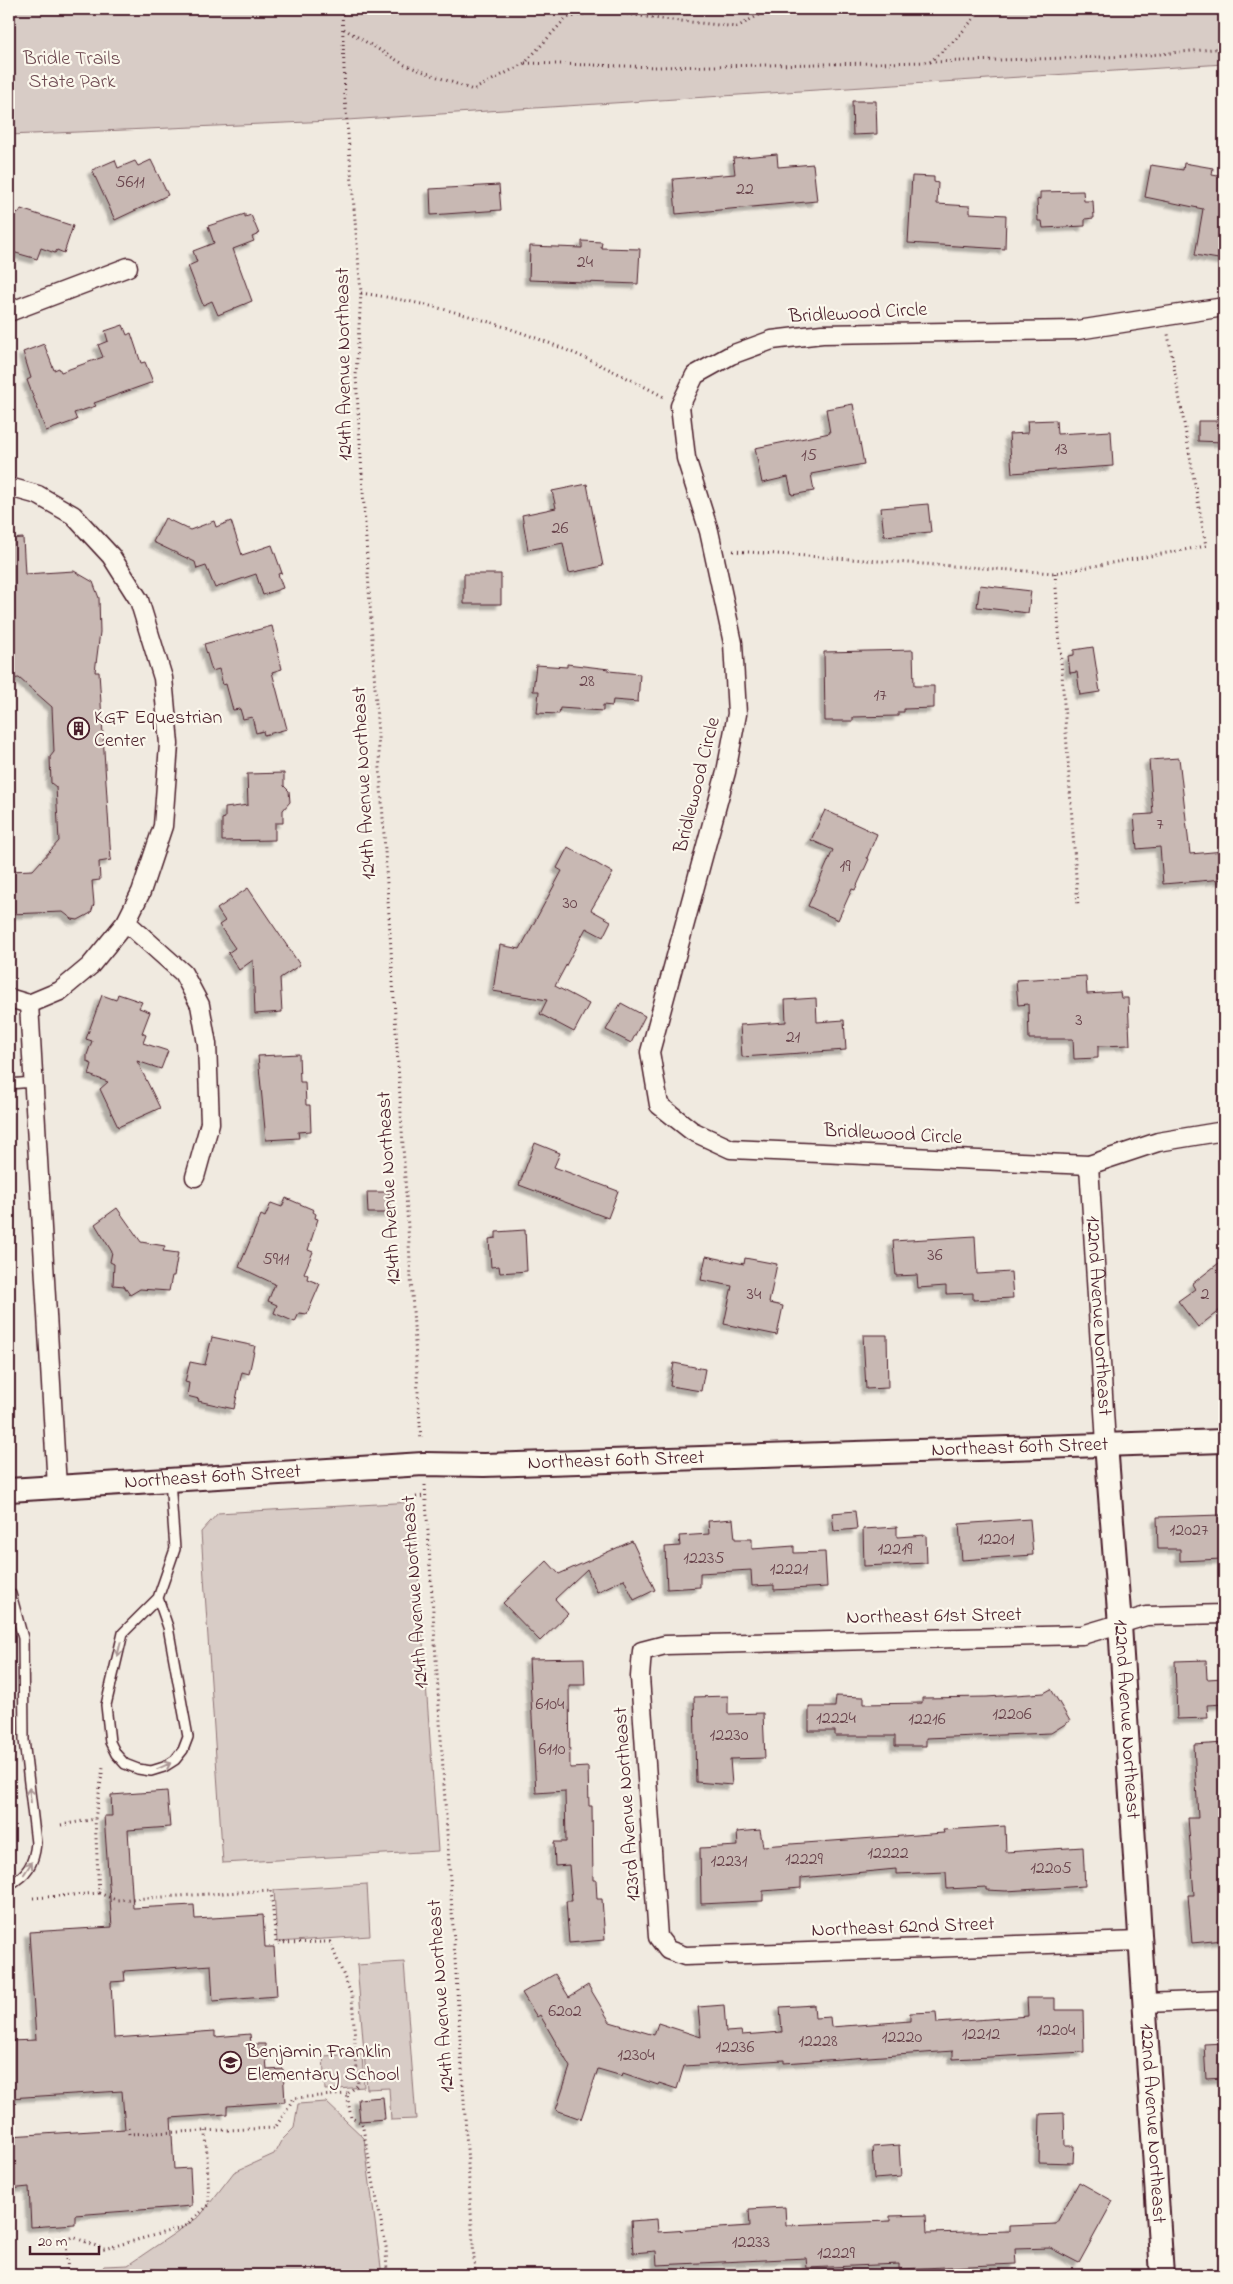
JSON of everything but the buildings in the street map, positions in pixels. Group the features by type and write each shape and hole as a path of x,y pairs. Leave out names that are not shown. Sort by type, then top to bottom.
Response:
{"street":[{"path":"9,312 128,267"},
{"name":"Bridlewood Circle","path":"1224,308 1078,330 871,332 822,334 772,340 731,355 695,375 680,406 686,458 709,531 733,643 737,714 726,772 650,1052 659,1105 692,1131 732,1148 1090,1164 1158,1142 1224,1131"},
{"path":"9,487 38,495 73,514 112,556 139,600 163,678 169,744 163,826 141,892 126,922 90,966 60,991 29,1004 9,998"},
{"path":"126,922 184,973 200,1005 207,1044 210,1123 196,1177"},
{"path":"29,1004 57,1487"},
{"name":"122nd Avenue Northeast","path":"1090,1164 1106,1444 1120,1625 1162,2275"},
{"name":"Northeast 60th Street","path":"9,1490 423,1464 484,1466 1106,1444 1224,1442"},
{"name":"Northeast 61st Street","path":"642,1652 665,1645 1082,1635 1146,1616 1224,1614"},
{"name":"123rd Avenue Northeast","path":"642,1652 640,1677 658,1937 668,1950"},
{"name":"Northeast 62nd Street","path":"668,1950 685,1956 1140,1941"},
{"path":"1145,2003 1224,2000"}],"lane":[{"path":"9,1084 33,1082"},
{"path":"158,1598 168,1627 188,1737 183,1750 175,1760 164,1767 151,1771 132,1766 116,1754 110,1742 106,1704 123,1633 158,1598 175,1549 170,1480"},
{"path":"9,1592 23,1638 24,1740 36,1843 35,1857 29,1869 20,1879 9,1885"}],"path":[{"name":"124th Avenue Northeast","path":"342,9 345,98 361,293 356,376 419,1426 475,2275"},
{"path":"344,29 405,65 473,90 525,63 566,18 602,10 653,18 737,27 770,9"},
{"path":"794,9 834,9"},
{"path":"930,62 956,39 982,9"},
{"path":"525,63 658,67 930,62 1138,56 1224,48"},
{"path":"361,293 394,298 482,318 592,360 680,406"},
{"path":"713,550 1055,573 1206,546 1165,316"},
{"path":"1055,573 1078,906"},
{"path":"416,1497 425,1496"},
{"path":"99,1893 95,1819 103,1768"},
{"path":"61,1825 95,1819"},
{"path":"33,1898 99,1893 116,1900 271,1890 276,1943 330,1942 352,1996 358,2085 348,2094 294,2098 275,2128 128,2134 128,2128"},
{"path":"348,2094 351,2118 362,2123 386,2247 387,2275"},
{"path":"68,2275 66,2241 73,2237 104,2248 184,2227 208,2205 206,2131"}],"green space":[{"name":"Bridle Trails State Park","path":"9,9 1224,9 1224,64 331,121 9,135"},
{"path":"413,1502 438,1851 223,1863 201,1532 218,1513"},
{"path":"367,1884 370,1936 277,1942 274,1890"},
{"path":"404,1962 416,2119 391,2120 389,2088 367,2089 357,1965"},
{"path":"362,2054 364,2087 325,2090 323,2056"},
{"path":"326,2102 364,2138 382,2275 98,2275 104,2266 128,2265 200,2216 234,2172 274,2154 281,2141 294,2128 298,2104"}],"place":[{"name":"KGF Equestrian Center","path":"78,729"},
{"name":"Benjamin Franklin Elementary School","path":"230,2063"}]}
